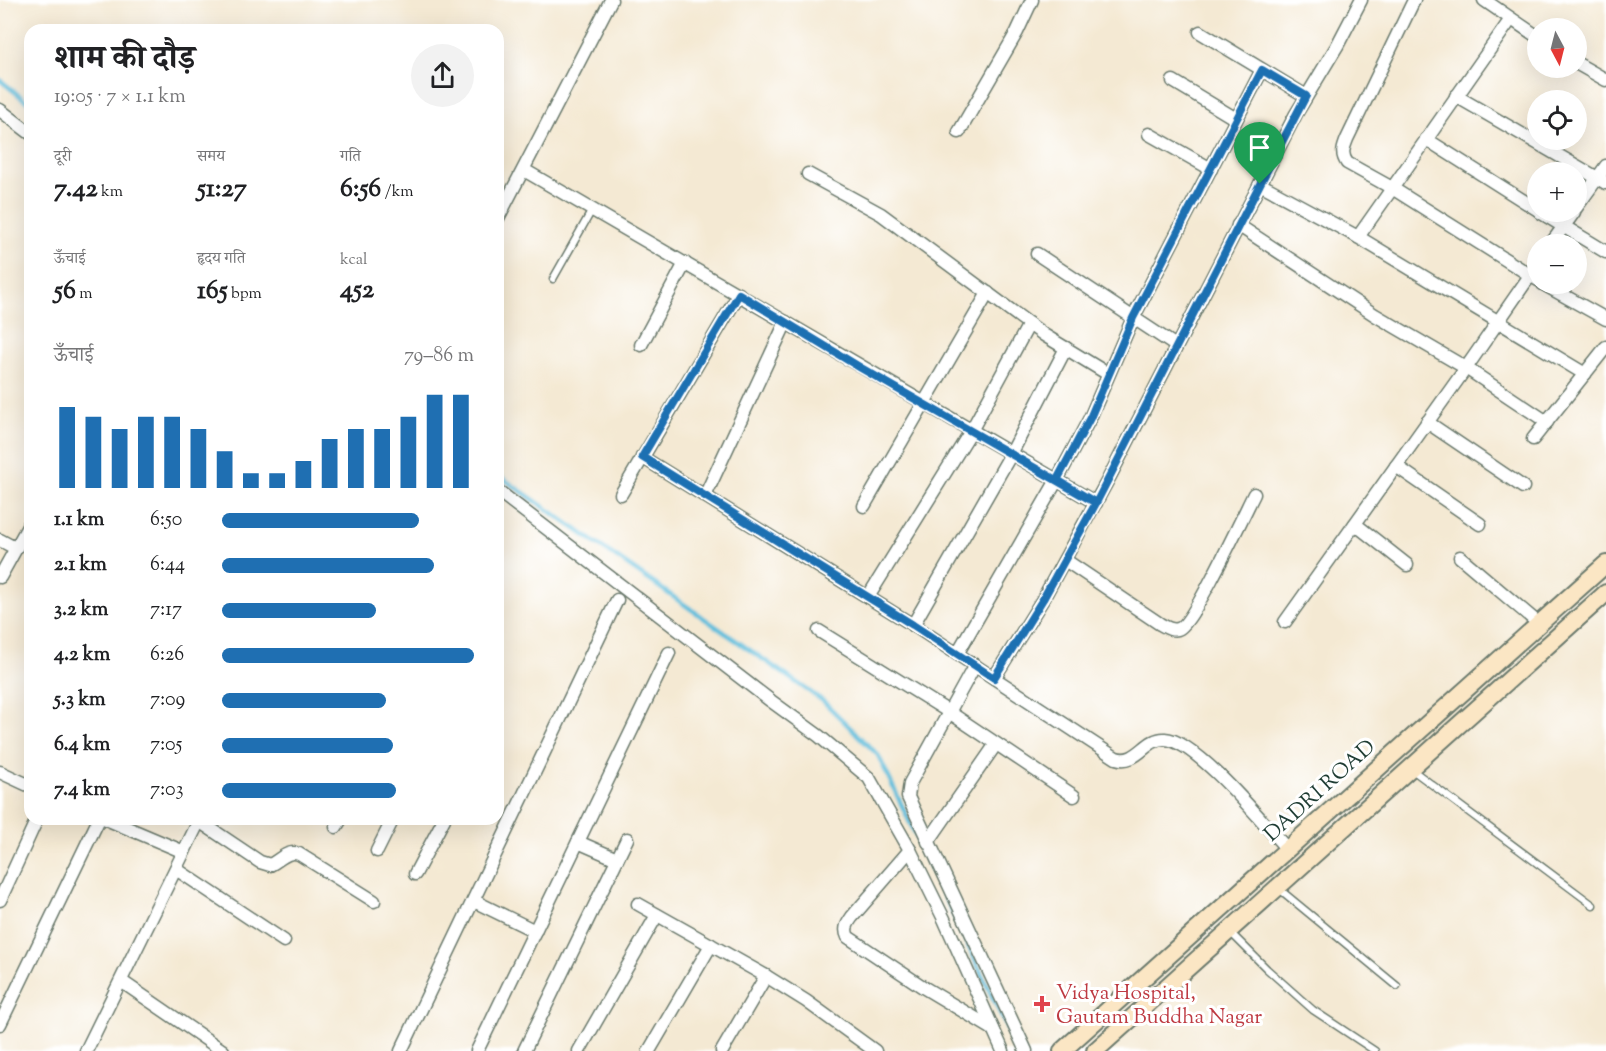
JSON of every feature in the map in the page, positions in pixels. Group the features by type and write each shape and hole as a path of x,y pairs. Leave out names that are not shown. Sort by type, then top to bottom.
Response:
{"street":[{"path":"504,208 611,0"},
{"path":"959,132 1032,0"},
{"path":"994,678 1065,560 1096,503 1238,225 1306,96 1337,46 1361,0"},
{"path":"1414,0 1343,150 1343,157 1347,163 1392,188 1527,274"},
{"path":"1484,0 1527,30"},
{"path":"1358,237 1511,19"},
{"path":"1200,32 1306,96"},
{"path":"1587,69 1606,80"},
{"path":"957,654 1090,418 1133,318 1262,70"},
{"path":"1173,81 1236,119"},
{"path":"1456,96 1602,180"},
{"path":"0,110 24,128"},
{"path":"1149,134 1210,169"},
{"path":"1426,139 1527,203"},
{"path":"1587,197 1602,180 1606,166"},
{"path":"524,170 1096,503"},
{"path":"808,174 880,214 1029,324 1108,374"},
{"path":"1260,184 1358,237 1585,374"},
{"path":"1557,222 1606,252"},
{"path":"1558,234 1567,222"},
{"path":"1238,225 1375,315 1466,368 1547,422"},
{"path":"1037,254 1176,346"},
{"path":"641,345 685,263"},
{"path":"1285,622 1498,321 1527,286"},
{"path":"864,506 988,293"},
{"path":"621,494 739,294"},
{"path":"1561,294 1606,319"},
{"path":"705,496 786,322"},
{"path":"868,597 971,431 1029,324"},
{"path":"1533,439 1606,347"},
{"path":"913,625 1011,454 1066,348"},
{"path":"1427,422 1523,487"},
{"path":"642,457 913,625 1116,758 1129,759 1158,740 1166,739 1175,742 1219,774 1287,849"},
{"path":"1396,466 1480,524"},
{"path":"1065,560 1160,624 1177,630 1183,626 1198,604 1254,494"},
{"path":"504,496 853,762 869,778 910,850 944,919 1003,1051"},
{"path":"1355,524 1407,565"},
{"path":"0,576 24,533"},
{"path":"0,540 15,548"},
{"path":"1460,557 1538,623"},
{"name":"DADRI ROAD","path":"1062,1051 1606,564"},
{"path":"1095,1051 1606,593"},
{"path":"401,1051 617,600"},
{"path":"819,631 949,712 1074,796"},
{"path":"477,1051 669,653"},
{"path":"975,665 908,789 911,806 1026,1051"},
{"path":"928,842 996,744"},
{"path":"1,775 24,784"},
{"path":"0,900 34,825"},
{"path":"0,1024 96,825"},
{"path":"120,825 184,852"},
{"path":"86,1051 198,825"},
{"path":"207,825 260,862 270,865 286,854 292,852 299,854 374,901"},
{"path":"377,851 390,825"},
{"path":"415,874 441,825"},
{"path":"524,1051 627,838"},
{"path":"578,842 617,859"},
{"path":"910,850 852,917 846,926 848,937 923,987 993,1029"},
{"path":"176,868 284,940"},
{"path":"474,902 535,931"},
{"path":"638,904 766,976 806,1001 875,1051"},
{"path":"579,1051 657,915"},
{"path":"649,1051 711,945"},
{"path":"722,1051 766,976"},
{"path":"121,981 224,1051"}],"lane":[{"path":"553,279 592,209"},
{"path":"1410,769 1593,905"},
{"path":"1277,888 1396,986"},
{"path":"1229,931 1306,1004 1375,1051"}],"waterway":[{"path":"0,80 24,99"},
{"path":"504,479 823,701 878,755 1018,1051"}],"place":[{"name":"Vidya Hospital, Gautam Buddha Nagar","path":"1042,1004"}],"route":[{"path":"1260,184 1096,503 861,368 739,294 642,457 913,625 994,678 1043,599 1096,503 1057,480 1090,418 1133,318 1262,70 1306,96 1260,184"}]}
